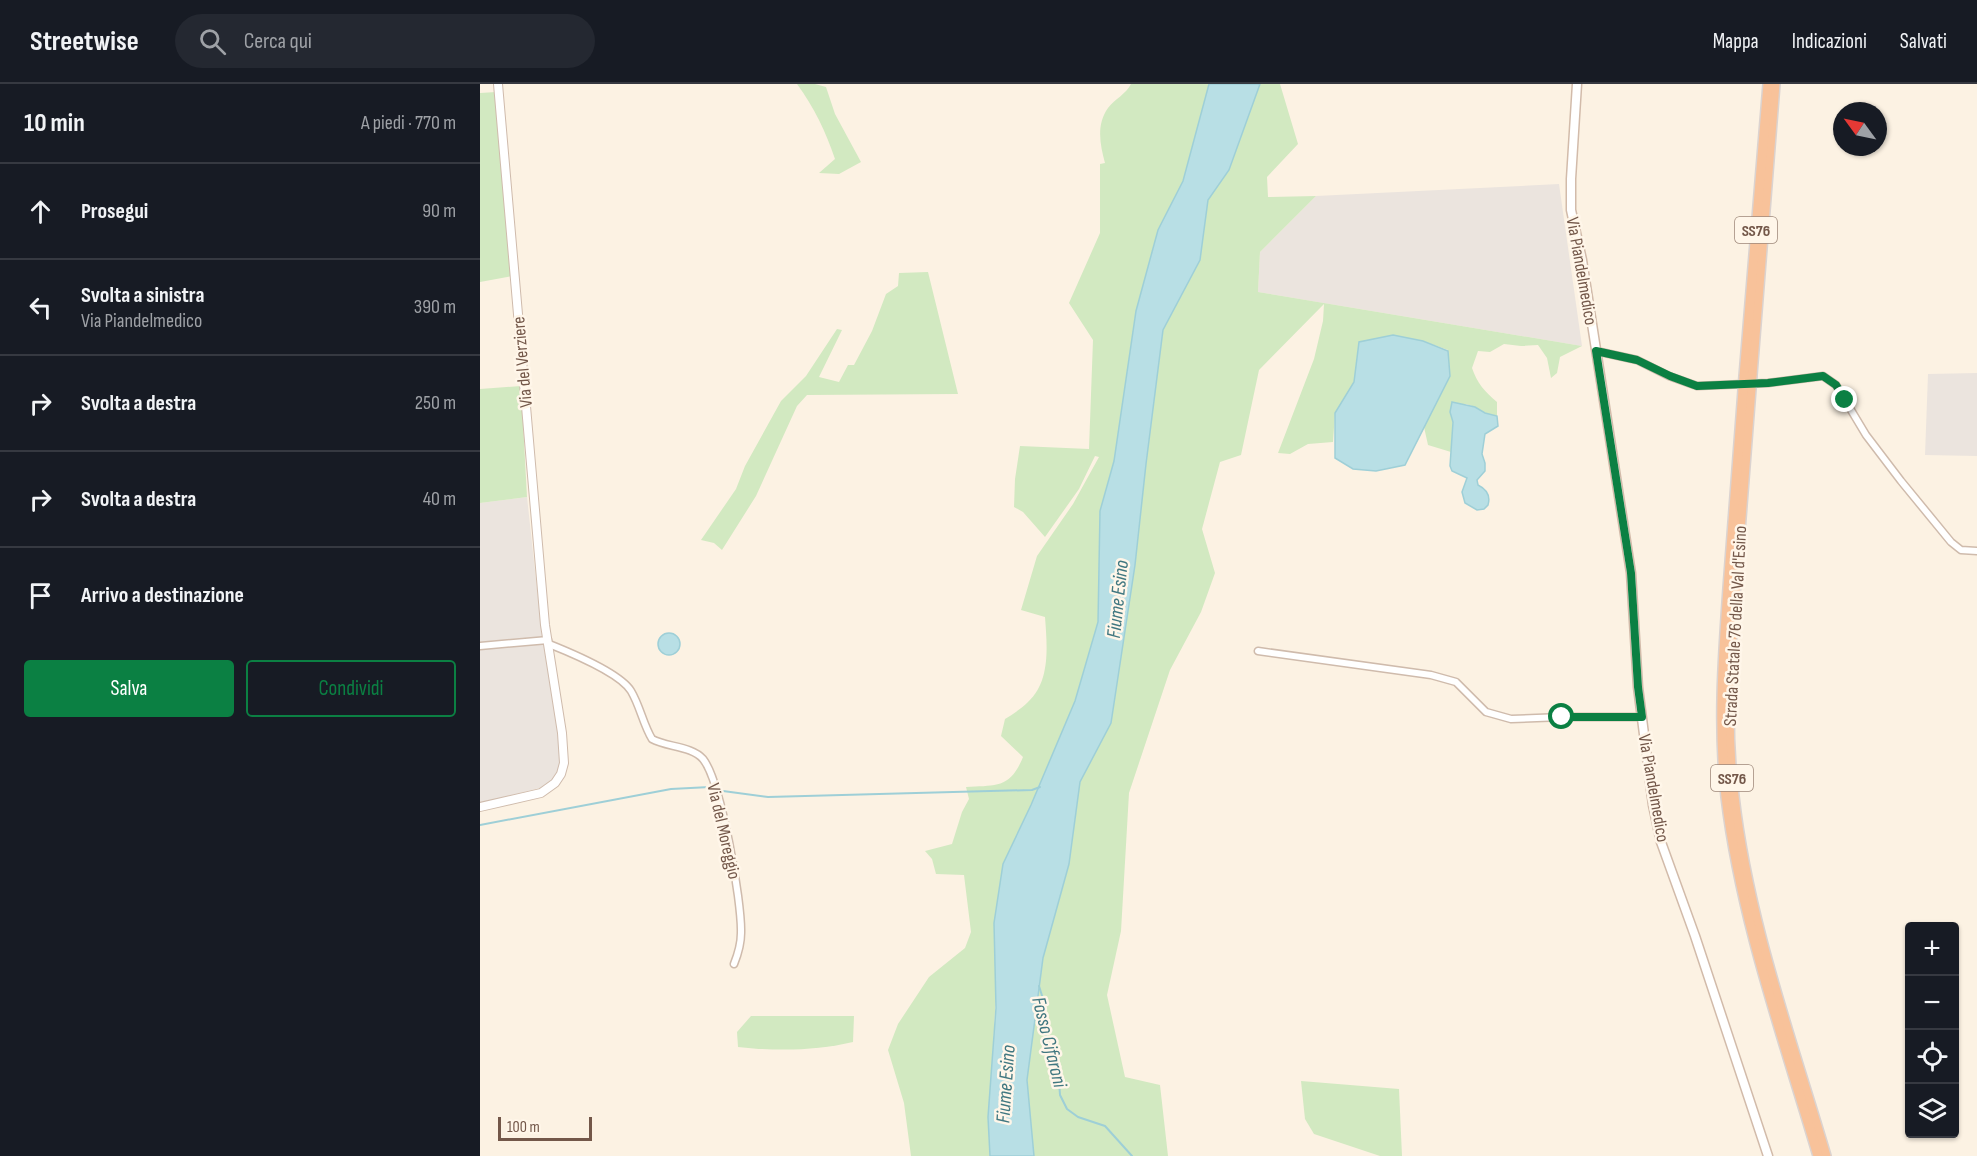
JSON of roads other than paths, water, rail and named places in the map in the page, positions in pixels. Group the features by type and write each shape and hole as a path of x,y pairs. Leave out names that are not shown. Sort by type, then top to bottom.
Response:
{"highway":[{"name":"Strada Statale 76 della Val d'Esino","path":"1768,84 1728,709 1734,794 1748,883 1763,950 1826,1156"},
{"name":"Strada Statale 76 della Val d'Esino","path":"1748,376 1775,84"},
{"name":"Strada Statale 76 della Val d'Esino","path":"1747,389 1725,626 1721,709 1726,794 1740,885 1755,951 1818,1156"}],"main road":[{"name":"Via Piandelmedico","path":"1577,84 1572,147 1571,210 1582,260 1631,573 1638,687 1653,805 1661,842 1689,918 1768,1156"}],"street":[{"name":"Via del Verziere","path":"498,84 548,642"},
{"path":"1596,351 1637,360 1697,386 1768,383 1823,376 1836,385 1866,435 1951,542 1961,550 1977,550"},
{"path":"480,646 548,642 564,763 555,783 541,793 480,807"},
{"name":"Via del Moreggio","path":"548,642 621,680 630,689 652,739 660,744 695,753 702,758 709,769 721,808 740,912 741,934 739,951 734,964"},
{"path":"1258,651 1439,677 1456,682 1486,712 1511,718 1642,717"}],"water":[{"name":"Fiume Esino","path":"1209,84 1260,84 1229,170 1208,200 1200,260 1163,330 1135,565 1111,723 1080,782 1069,864 1043,958 1027,1080 1034,1156 990,1156 988,1117 996,1008 994,923 1003,864 1075,701 1098,622 1100,511 1114,461 1136,311 1158,230 1183,181"},
{"path":"1393,335 1423,341 1448,351 1450,376 1405,465 1376,471 1353,469 1335,458 1335,413 1354,382 1359,342"},
{"path":"1452,402 1475,407 1497,416 1498,426 1485,434 1482,454 1485,471 1477,480 1478,485 1488,495 1488,505 1484,509 1477,510 1465,503 1462,492 1467,478 1452,471 1450,466"},
{"path":"669,633 677,636 680,644 677,652 669,655 661,652 658,644 661,636"}],"waterway":[{"path":"480,825 671,789 710,787"},
{"path":"723,791 768,797 1032,790 1040,787"},
{"name":"Fosso Cifaroni","path":"1039,986 1044,1002 1045,1033 1050,1046 1052,1064 1059,1081 1060,1095 1067,1109 1078,1117 1105,1126 1132,1156"}]}
